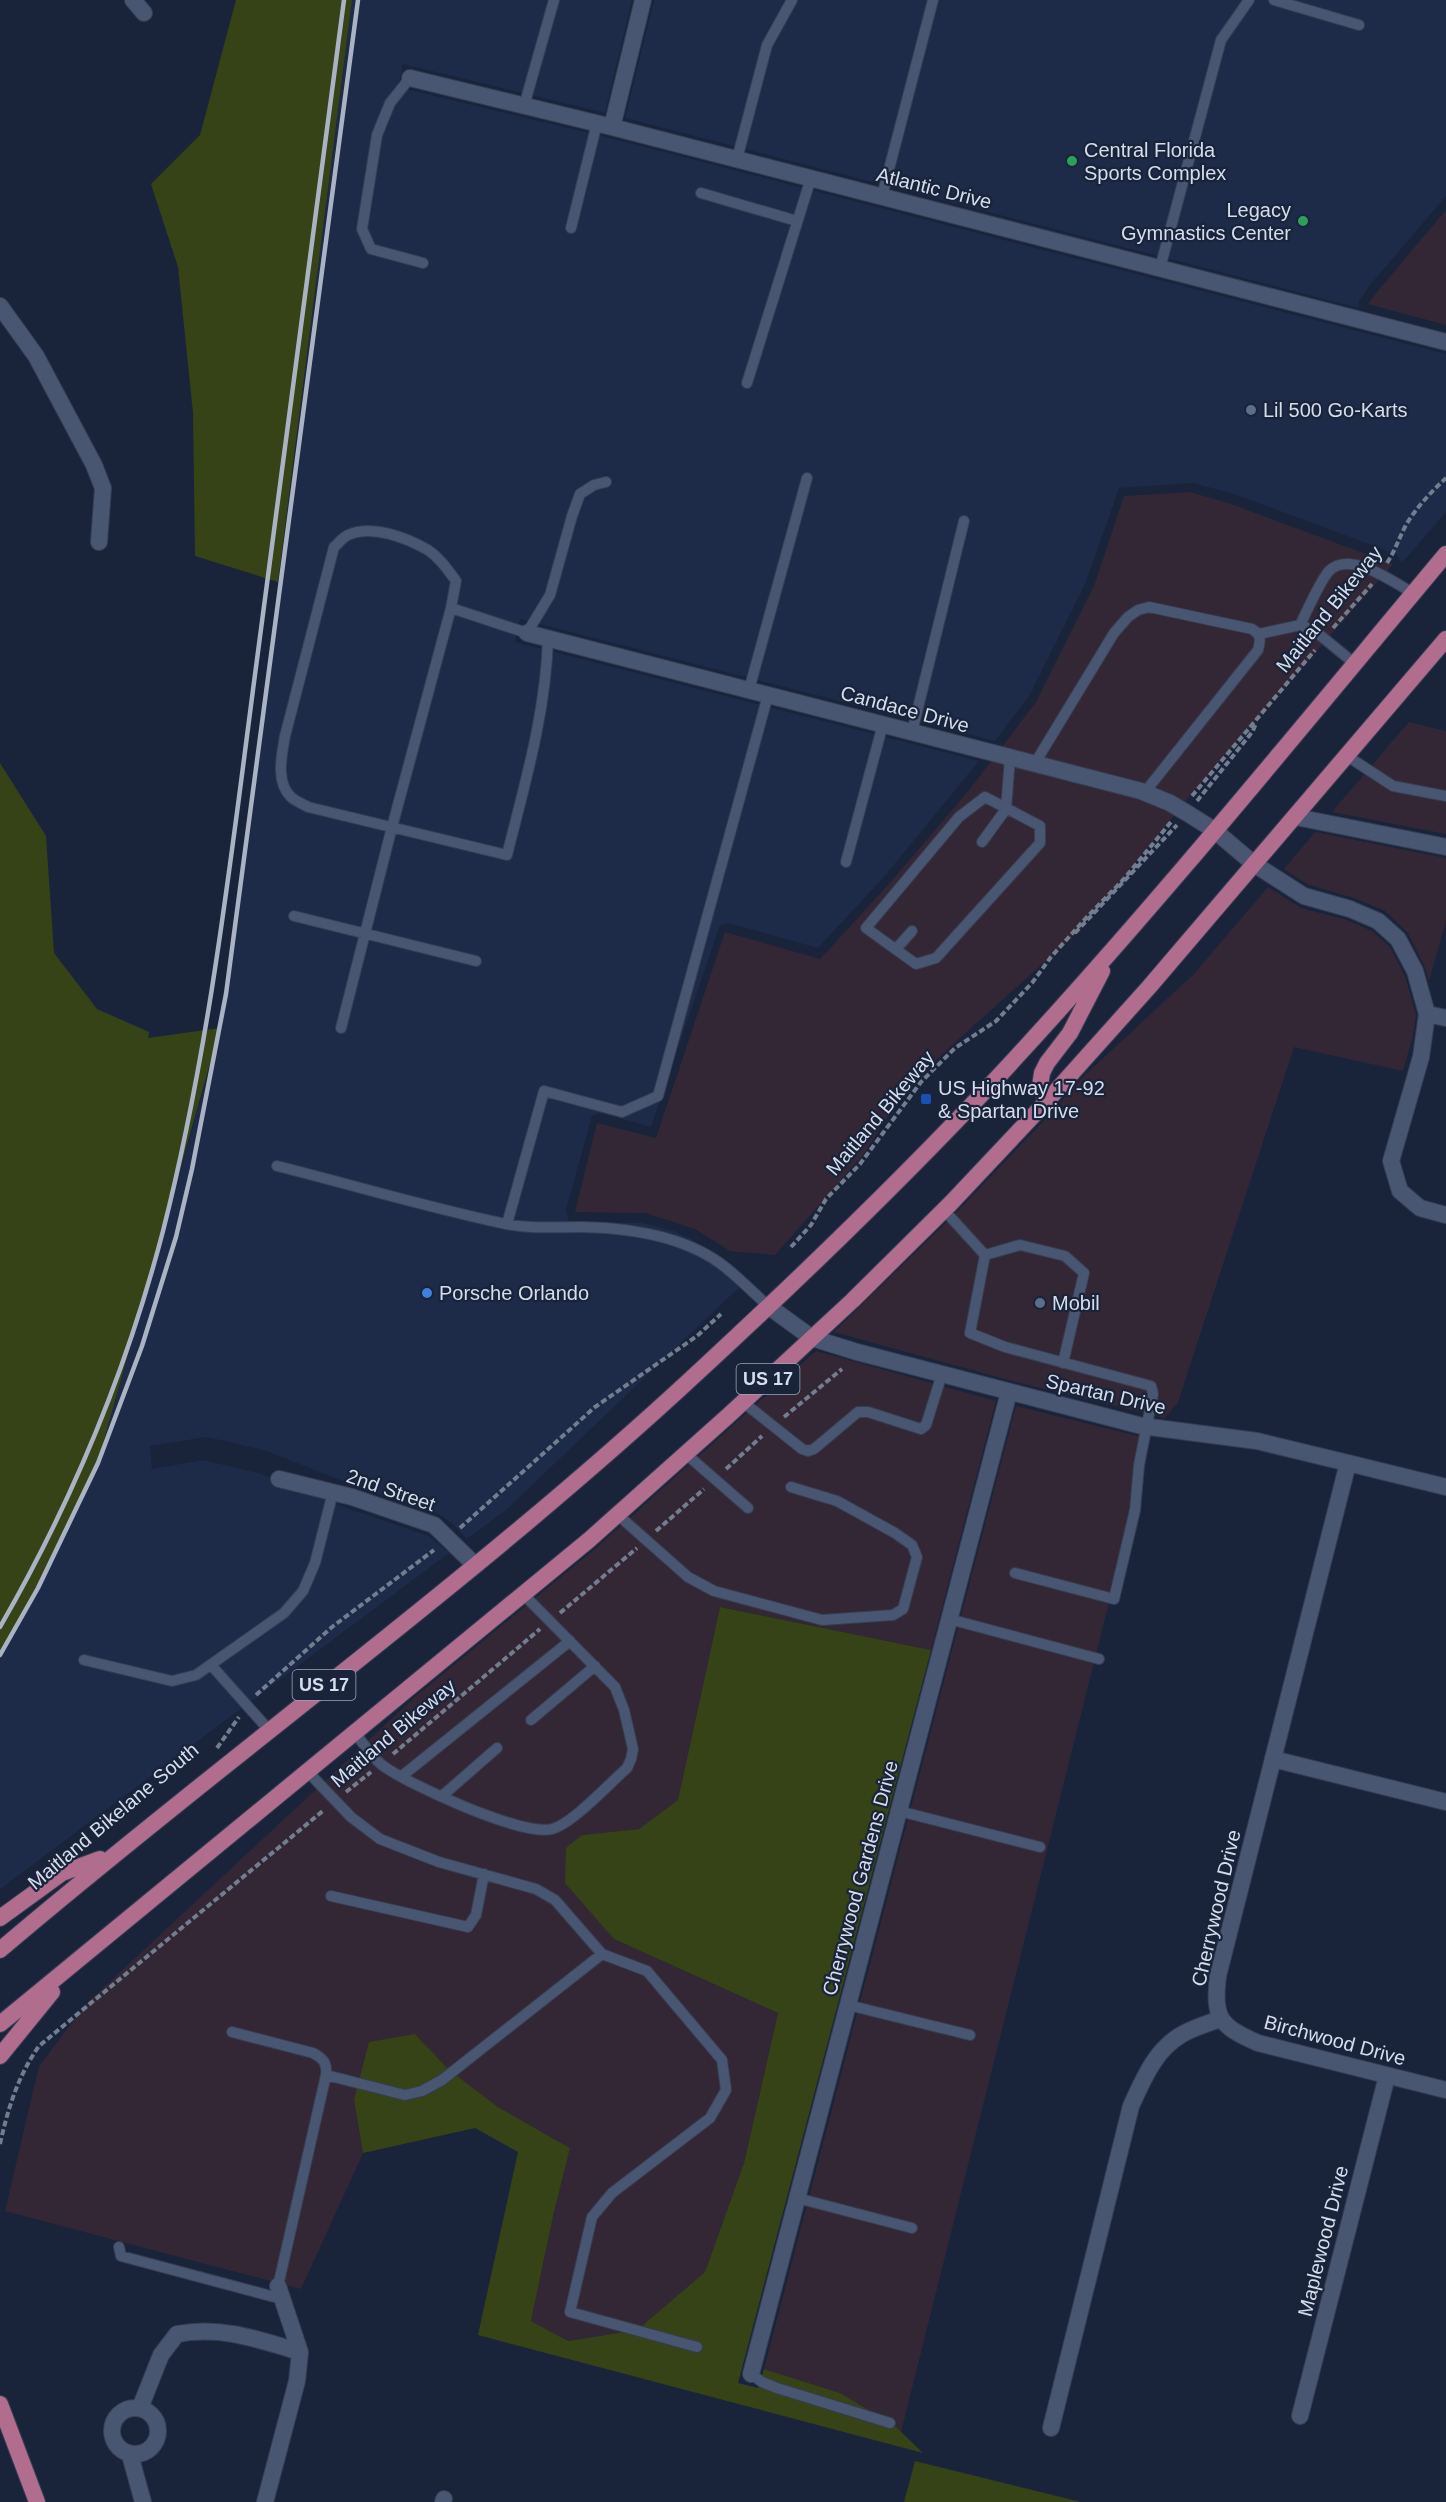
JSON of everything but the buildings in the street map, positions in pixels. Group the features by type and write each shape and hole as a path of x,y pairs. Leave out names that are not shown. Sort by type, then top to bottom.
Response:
{"main road":[{"name":"US 17","path":"0,1950 112,1855 476,1565 659,1407 906,1173 1112,951 1446,554"},
{"name":"US 17","path":"0,2024 74,1966 618,1515 812,1338 944,1210 1047,1101 1443,649"},
{"path":"1047,1101 1040,1086 1042,1073 1070,1033 1112,951"},
{"path":"0,1918 62,1873 112,1855"},
{"path":"0,2056 74,1966"},
{"path":"0,2404 37,2502"}],"street":[{"path":"133,0 144,13"},
{"path":"605,125 643,0"},
{"name":"Atlantic Drive","path":"410,78 605,125 1446,342"},
{"path":"0,306 36,356 100,480 103,488 99,542"},
{"name":"Candace Drive","path":"527,633 1035,763 1145,792 1170,802 1214,830 1254,864 1304,896 1350,909 1378,921 1398,939 1415,971 1427,1014"},
{"path":"1296,817 1446,847"},
{"path":"1446,1018 1427,1014 1421,1057 1391,1161 1400,1191 1420,1208 1446,1215"},
{"name":"Spartan Drive","path":"768,1306 812,1338 1009,1392 1147,1426 1257,1442 1446,1487"},
{"name":"Cherrywood Gardens Drive","path":"751,2374 1009,1392"},
{"name":"Cherrywood Drive","path":"1220,2019 1216,1997 1218,1976 1348,1463"},
{"name":"2nd Street","path":"279,1479 333,1492 434,1525 476,1565"},
{"path":"1273,1759 1446,1802"},
{"path":"1051,2428 1131,2106 1146,2072 1163,2050 1181,2035 1220,2019"},
{"name":"Birchwood Drive","path":"1220,2019 1234,2032 1258,2043 1446,2090"},
{"name":"Maplewood Drive","path":"1300,2416 1387,2076"},
{"path":"265,2502 297,2381 300,2352 280,2293"},
{"path":"140,2408 161,2355 177,2334 201,2330 239,2334 300,2352"},
{"path":"130,2408 140,2408 154,2418 158,2436 148,2451 140,2455 130,2455 115,2445 112,2427 122,2412 130,2408"},
{"path":"130,2455 142,2502"}],"lane":[{"path":"524,106 554,0"},
{"path":"737,159 767,45 792,0"},
{"path":"882,196 933,0"},
{"path":"1160,268 1221,40 1249,0"},
{"path":"1274,0 1359,25"},
{"path":"410,78 390,103 377,135 362,229 371,249 423,263"},
{"path":"571,228 605,125"},
{"path":"747,383 811,178"},
{"path":"701,193 797,220"},
{"path":"749,690 807,478"},
{"path":"451,608 527,633 550,596 580,494 594,485 606,482"},
{"path":"912,732 964,521"},
{"path":"342,1028 392,827 451,608 456,581 444,564 429,551 396,537 371,530 347,535 334,548 285,736 281,763 283,783 290,797 308,807 392,827 507,855 542,712 547,675 548,638"},
{"path":"1300,625 1329,572 1339,565 1351,564 1365,567 1413,593"},
{"path":"1035,763 1114,633 1138,610 1149,607 1252,629 1259,634 1261,641 1258,650 1145,792"},
{"path":"1259,634 1300,625 1315,631 1354,663"},
{"path":"507,1224 544,1091 622,1112 658,1096 768,695"},
{"path":"846,862 884,724"},
{"path":"1347,756 1393,786 1446,796"},
{"path":"982,842 1006,808 1010,758"},
{"path":"986,797 1040,826 1040,843 936,958 916,964 896,949 866,928 959,817 986,797"},
{"path":"294,916 476,961"},
{"path":"896,949 912,931"},
{"path":"277,1166 507,1224 549,1229 580,1227 621,1229 668,1239 696,1249 724,1266 768,1306"},
{"path":"944,1210 985,1255"},
{"path":"985,1255 1020,1245 1065,1256 1084,1273 1063,1363"},
{"path":"985,1255 970,1333 1005,1347 1151,1386 1153,1394 1139,1465 1135,1510 1114,1599 1015,1573"},
{"path":"743,1402 808,1451 814,1449 858,1412 868,1412 921,1429 926,1425 942,1374"},
{"path":"686,1454 748,1508"},
{"path":"618,1515 700,1586 831,1621 893,1615 903,1609 917,1557 912,1545 896,1533 837,1501 791,1487"},
{"path":"84,1660 172,1681 196,1675 211,1665 284,1613 303,1591 315,1563 333,1492"},
{"path":"355,1733 381,1764 486,1816 533,1829 549,1830 562,1826 627,1768 633,1749 624,1710 615,1687 523,1594"},
{"path":"949,1619 1099,1659"},
{"path":"402,1776 570,1641"},
{"path":"211,1665 269,1730"},
{"path":"531,1720 595,1666"},
{"path":"442,1796 497,1748"},
{"path":"308,1772 351,1817 380,1839 439,1862 536,1889 555,1900 602,1954 647,1971 722,2060 726,2090 710,2118 612,2193 592,2217 570,2312 698,2348"},
{"path":"899,1810 1040,1847"},
{"path":"331,1896 468,1927 476,1916 484,1874"},
{"path":"326,2075 405,2095 422,2091 442,2080 602,1954"},
{"path":"848,2005 970,2035"},
{"path":"119,2247 121,2256 280,2293 327,2065 322,2058 313,2053 232,2032"},
{"path":"797,2198 912,2228"},
{"path":"751,2374 762,2382 777,2388 890,2423"}],"path":[{"name":"Maitland Bikeway","path":"1199,788 1379,574 1395,552 1406,526 1420,505 1446,478"},
{"path":"1210,786 1253,731 1257,721"},
{"path":"1051,957 1123,880 1160,835"},
{"path":"1051,957 1118,891 1160,845"},
{"name":"Maitland Bikeway","path":"791,1246 811,1225 826,1199 860,1164 921,1082 955,1048 996,1021 1032,983 1051,957"},
{"path":"466,1523 595,1407 697,1336 721,1314"},
{"name":"Maitland Bikeway","path":"0,2144 15,2089 27,2063 39,2046 550,1622 842,1369"},
{"name":"Maitland Bikelane South","path":"216,1749 248,1704 332,1627 427,1555"}],"shaded area":[{"path":"352,0 632,0 605,113 403,64 398,87 610,138 1446,354 1446,512 1402,563 1396,554 1234,494 1193,483 1119,488 1086,582 1029,696 995,741 520,619 515,642 979,761 883,878 818,948 728,923 720,925 651,1127 600,1113 592,1116 566,1210 569,1221 574,1223 643,1223 674,1231 725,1260 747,1280 506,1510 467,1539 452,1523 438,1514 355,1486 264,1450 207,1437 150,1446 152,1469 203,1460 258,1473 347,1508 429,1536 449,1553 0,1889 0,1659 93,1479 223,1021"},
{"path":"654,0 1446,0 1446,196 1370,285 1359,301 1359,308 625,118"},
{"path":"1446,210 1446,325 1368,304 1377,292"},
{"path":"1190,492 1231,504 1393,564 1200,784 1077,933 952,1045 901,1095 863,1155 775,1255 730,1251 695,1229 645,1213 575,1212 597,1123 656,1138 725,932 820,959 889,884 970,789 1036,702 1094,586 1124,496"},
{"path":"1409,722 1446,731 1446,834 1332,812"},
{"path":"1315,832 1446,858 1446,921 1429,981 1424,965 1408,933 1385,911 1354,898 1309,885 1284,869"},
{"path":"1268,887 1301,908 1347,920 1372,931 1390,947 1405,976 1416,1015 1413,1035 1403,1071 1294,1047 1178,1402 1165,1418 1012,1381 834,1332 957,1212 1053,1111 1061,1106 1060,1103 1086,1074 1194,974"},
{"path":"816,1351 996,1401 931,1650 720,1607 678,1800 639,1829 582,1835 614,1939 778,2013 744,2163 705,2272 637,2330 568,2341 531,2321 570,2148 498,2107 448,2069 415,2034 354,2100 363,2153 301,2289 5,2211 39,2066 87,2003 416,1696 595,1549"},
{"path":"1016,1406 1150,1439 901,2432 894,2425 840,2393 764,2369"}],"green space":[{"path":"236,0 352,0 278,582 195,556 193,413 178,267 151,184 200,135"},
{"path":"0,763 46,836 54,953 97,1009 149,1032 148,1038 220,1028 93,1479 0,1659"},
{"path":"720,1607 931,1650 738,2383 758,2388 764,2369 840,2393 894,2425 923,2453 478,2335 518,2152 475,2128 363,2153 354,2100 369,2042 415,2034 448,2069 498,2107 570,2148 531,2321 568,2341 637,2330 705,2272 744,2163 778,2013 614,1939 565,1883 566,1848 582,1835 639,1829 678,1800"},
{"path":"915,2461 1081,2502 904,2502"}],"railway":[{"path":"0,1627 50,1533 95,1435 114,1385 149,1283 194,1092 228,880 344,0"},
{"path":"0,1655 38,1588 98,1463 142,1346 176,1237 192,1169 226,994 358,0"}],"place":[{"name":"Central Florida Sports Complex","path":"1072,161"},
{"name":"Legacy Gymnastics Center","path":"1303,221"},
{"name":"Lil 500 Go-Karts","path":"1251,410"},
{"name":"US Highway 17-92 & Spartan Drive","path":"926,1099"},
{"name":"Porsche Orlando","path":"427,1293"},
{"name":"Mobil","path":"1040,1303"}]}
